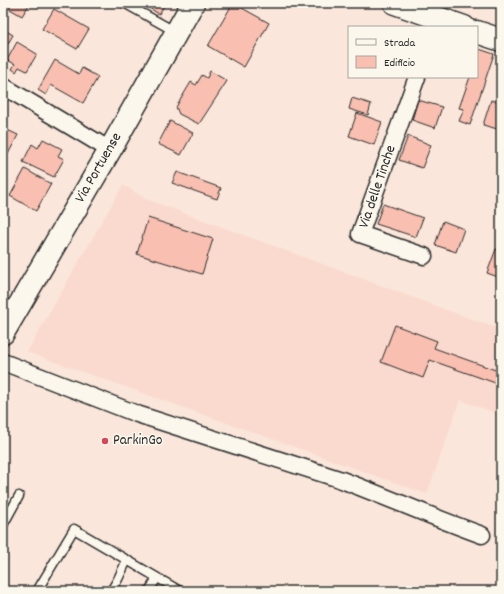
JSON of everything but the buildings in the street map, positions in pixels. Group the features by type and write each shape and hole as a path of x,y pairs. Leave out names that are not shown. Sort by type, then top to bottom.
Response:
{"street":[{"name":"Via Portuense","path":"3,333 110,150 193,3"},
{"path":"395,3 437,23 457,26"},
{"path":"478,32 501,40"},
{"name":"Via delle Tinche","path":"417,78 360,234 424,256"},
{"path":"3,86 110,150"},
{"path":"3,362 137,414 339,479 482,535"}],"lane":[{"path":"124,3 176,32"},
{"path":"3,525 19,496"},
{"path":"38,591 74,529 180,591"},
{"path":"111,591 127,560"},
{"path":"149,591 157,578"}],"shaded area":[{"path":"123,185 146,199 501,330 501,415 460,400 427,494 27,352"}],"place":[{"name":"ParkinGo","path":"105,441"}]}
